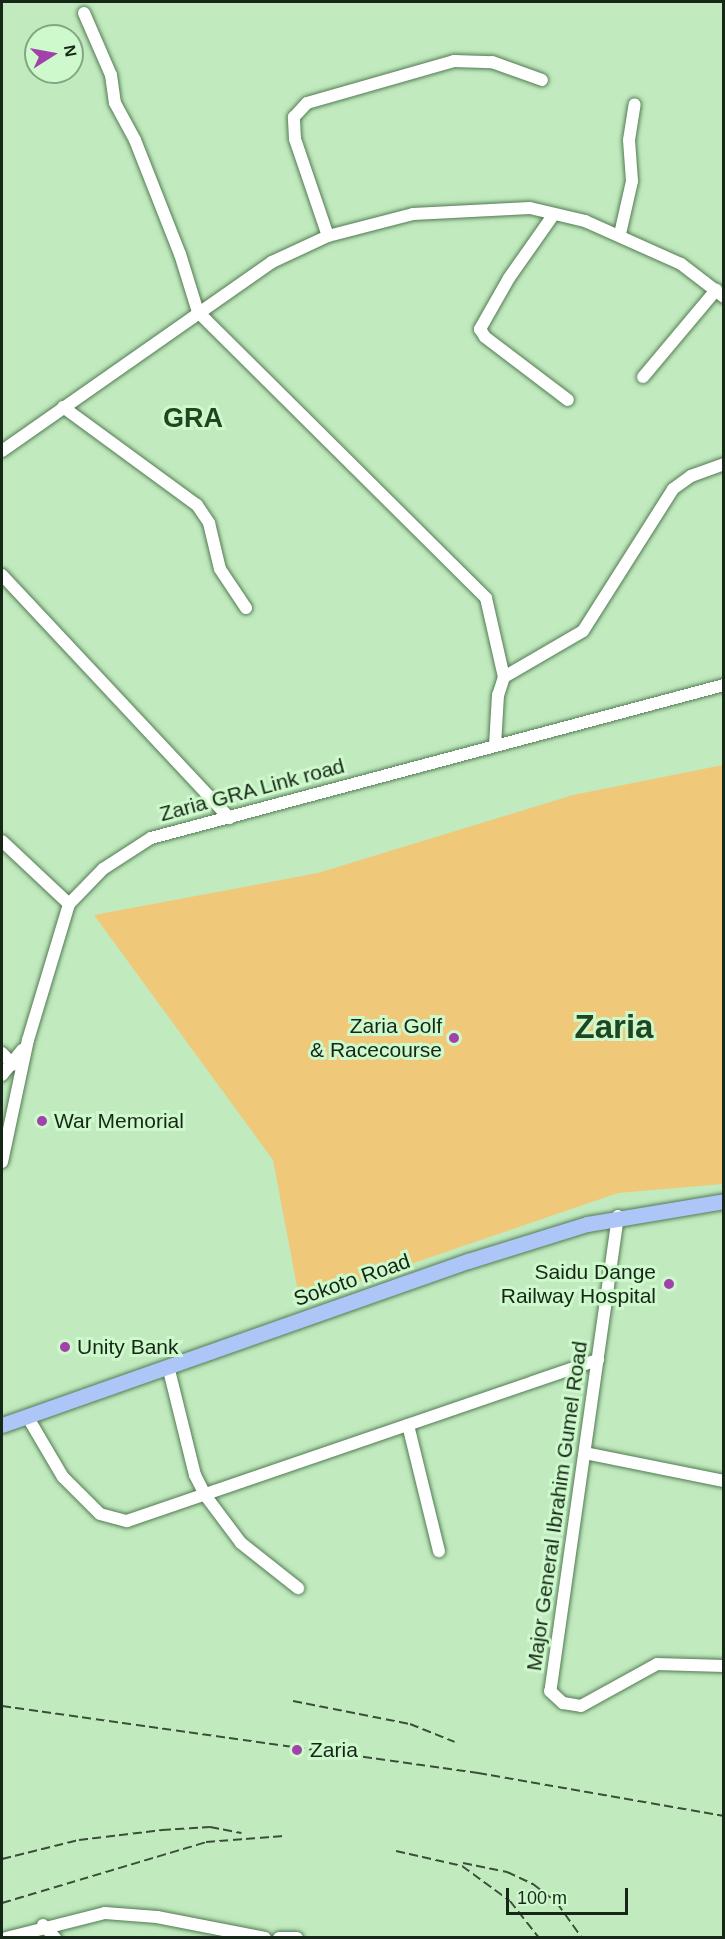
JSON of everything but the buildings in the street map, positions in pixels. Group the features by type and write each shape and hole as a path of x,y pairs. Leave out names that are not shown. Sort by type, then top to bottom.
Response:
{"main road":[{"name":"Sokoto Road","path":"2,1415 466,1252 574,1218 616,1207 723,1192"},
{"name":"Sokoto Road","path":"2,1425 468,1261 618,1216 723,1201"}],"street":[{"path":"84,13 111,75 115,104 135,140 180,254 198,312 474,583 486,598 504,677 498,694 495,746"},
{"path":"328,236 297,150 294,127 298,110 307,103 454,62 492,63 542,80"},
{"path":"620,234 632,181 629,140 635,104"},
{"path":"2,451 272,262 328,236 413,214 471,209 530,208 620,234 681,264 720,293 643,377"},
{"path":"554,214 509,278 480,329 485,337 568,400"},
{"path":"63,407 197,505 210,524 220,569 246,608"},
{"path":"504,677 583,631 673,489 691,476 723,464"},
{"path":"2,575 229,818"},
{"name":"Zaria GRA Link road","path":"2,1162 28,1040 69,904 103,869 151,838 723,685"},
{"path":"2,841 69,904"},
{"path":"2,1075 13,1065 28,1040"},
{"path":"2,1053 13,1065"},
{"name":"Major General Ibrahim Gumel Road","path":"618,1216 550,1691 563,1703 581,1706 657,1664 720,1666"},
{"path":"27,1416 63,1477 108,1519 127,1521 598,1360"},
{"path":"168,1366 195,1475 206,1495 241,1544 298,1588"},
{"path":"408,1425 439,1551"},
{"path":"585,1453 723,1481"},
{"path":"6,1938 43,1926 94,1914 128,1913 265,1938"},
{"path":"43,1926 55,1938"},
{"path":"279,1938 297,1938"}],"shaded area":[{"name":"Zaria Golf & Racecourse","path":"723,765 723,1184 618,1193 300,1302 273,1160 94,915 318,873 573,795"}],"railway":[{"path":"293,1701 410,1724 455,1742"},
{"path":"2,1706 478,1773 724,1816"},
{"path":"2,1859 79,1840 162,1830 210,1827 241,1833"},
{"path":"2,1903 206,1842 284,1836"},
{"path":"396,1851 462,1866 510,1901 539,1938"},
{"path":"463,1863 507,1872 533,1884 557,1903 582,1938"}],"place":[{"name":"Zaria Golf & Racecourse","path":"454,1038"},
{"name":"War Memorial","path":"42,1121"},
{"name":"Saidu Dange Railway Hospital","path":"669,1284"},
{"name":"Unity Bank","path":"65,1347"},
{"name":"Zaria","path":"297,1750"}],"district":[{"name":"GRA","path":"193,419"},
{"name":"Zaria","path":"614,1027"}]}
